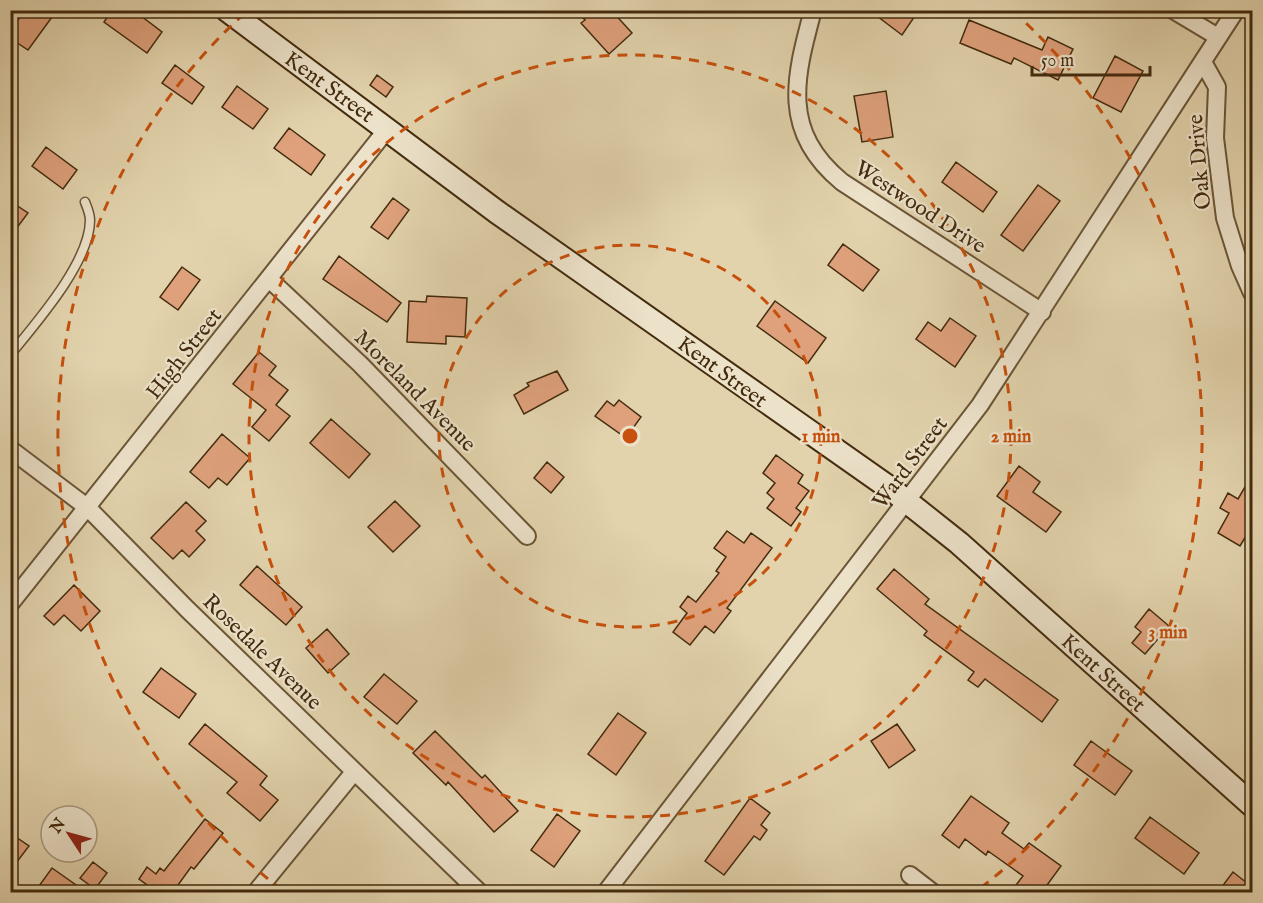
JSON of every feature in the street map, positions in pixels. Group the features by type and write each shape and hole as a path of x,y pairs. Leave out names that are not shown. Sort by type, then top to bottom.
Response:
{"street":[{"name":"Kent Street","path":"227,10 388,128 497,212 908,502 959,543 1252,804"},
{"name":"Westwood Drive","path":"813,10 797,69 795,101 808,140 818,154 842,182 1042,312"},
{"path":"1173,10 1218,37"},
{"name":"Ward Street","path":"606,892 908,502 980,405 1236,10"},
{"name":"Oak Drive","path":"1203,62 1217,87 1215,138 1225,218 1240,266 1252,293"},
{"name":"High Street","path":"10,604 388,128"},
{"name":"Moreland Avenue","path":"269,279 360,364 527,536"},
{"name":"Rosedale Avenue","path":"10,448 88,508 187,609 479,892"},
{"path":"256,892 354,772"},
{"path":"910,875 932,892"}],"lane":[{"path":"10,355 66,282 81,255 90,220 85,202"}],"building":[{"path":"25,10 44,10 52,17 28,50 10,38 10,31"},
{"path":"112,10 133,10 162,32 147,53 104,22"},
{"path":"576,10 611,10 632,33 609,54 581,23 585,20"},
{"path":"869,10 919,10 902,35"},
{"path":"969,20 1042,50 1048,37 1073,49 1058,80 1014,58 1011,64 960,43"},
{"path":"1115,56 1143,71 1121,112 1093,98"},
{"path":"175,65 204,87 192,104 162,83"},
{"path":"377,75 393,87 386,97 370,85"},
{"path":"237,86 268,109 253,129 222,107"},
{"path":"886,91 893,137 862,142 854,96"},
{"path":"289,128 325,155 311,175 274,148"},
{"path":"46,147 77,170 63,189 32,166"},
{"path":"956,162 997,192 983,212 942,182"},
{"path":"1038,185 1060,201 1023,251 1001,235"},
{"path":"393,198 409,210 388,239 371,227"},
{"path":"10,201 28,213 10,237"},
{"path":"843,244 879,270 863,291 828,265"},
{"path":"339,256 401,303 387,322 323,279"},
{"path":"182,267 200,280 178,310 160,297"},
{"path":"427,296 467,298 465,337 446,336 446,344 407,342 409,301 426,302"},
{"path":"775,301 826,338 808,363 757,326"},
{"path":"950,318 976,336 955,367 916,339 928,322 941,331"},
{"path":"259,352 276,366 269,375 288,390 276,405 290,416 269,441 252,427 266,410 233,384"},
{"path":"557,371 568,390 524,414 514,395 529,386 527,383"},
{"path":"619,400 641,417 626,438 595,416 607,401 614,406"},
{"path":"331,419 370,454 349,478 310,443"},
{"path":"222,434 250,458 227,485 218,478 209,488 190,472"},
{"path":"776,455 803,475 798,483 809,491 796,508 801,512 791,526 767,508 774,499 767,493 775,483 763,473"},
{"path":"547,462 564,477 551,493 534,478"},
{"path":"1019,466 1040,482 1033,492 1061,512 1046,532 997,496"},
{"path":"1252,475 1252,526 1240,546 1218,533 1229,513 1220,508 1228,493 1238,499"},
{"path":"395,501 420,526 393,552 368,527"},
{"path":"186,502 206,521 196,531 205,540 189,557 182,550 173,559 151,538"},
{"path":"727,531 744,543 751,533 772,548 727,608 731,611 714,633 705,626 690,645 673,632 687,613 680,607 688,596 696,602 719,573 716,571 726,557 714,548"},
{"path":"257,566 302,607 286,625 240,585"},
{"path":"894,569 929,599 925,604 1058,700 1042,722 985,679 978,687 968,680 974,672 924,635 927,631 877,589"},
{"path":"74,585 100,611 81,631 64,615 54,625 44,616"},
{"path":"1149,609 1169,626 1145,654 1132,643 1141,632 1135,627"},
{"path":"327,629 349,654 328,673 306,648"},
{"path":"161,668 196,694 179,718 143,692"},
{"path":"384,674 417,701 397,724 364,697"},
{"path":"618,713 646,733 616,775 588,754"},
{"path":"205,724 267,776 260,785 278,800 260,821 227,793 237,782 189,744"},
{"path":"897,724 915,750 889,768 871,741"},
{"path":"435,731 482,778 485,775 518,811 494,832 448,782 446,785 413,753"},
{"path":"1091,741 1132,771 1115,795 1074,765"},
{"path":"971,796 1009,823 1002,833 1024,849 1029,843 1061,866 1042,892 1026,892 1016,885 1023,876 988,851 986,855 965,839 959,848 942,835"},
{"path":"750,798 770,813 761,825 767,830 760,840 754,836 724,875 705,861"},
{"path":"557,814 580,831 554,867 531,850"},
{"path":"1150,817 1199,853 1184,874 1135,838"},
{"path":"205,819 223,833 194,869 191,867 173,892 142,892 147,885 139,879 147,867 156,874 160,868 164,871"},
{"path":"10,833 29,846 10,871"},
{"path":"91,864 96,864 107,873 95,889 80,878"},
{"path":"52,868 76,885 71,892 48,892 39,886"},
{"path":"1233,872 1252,887 1252,892 1218,892"}]}
